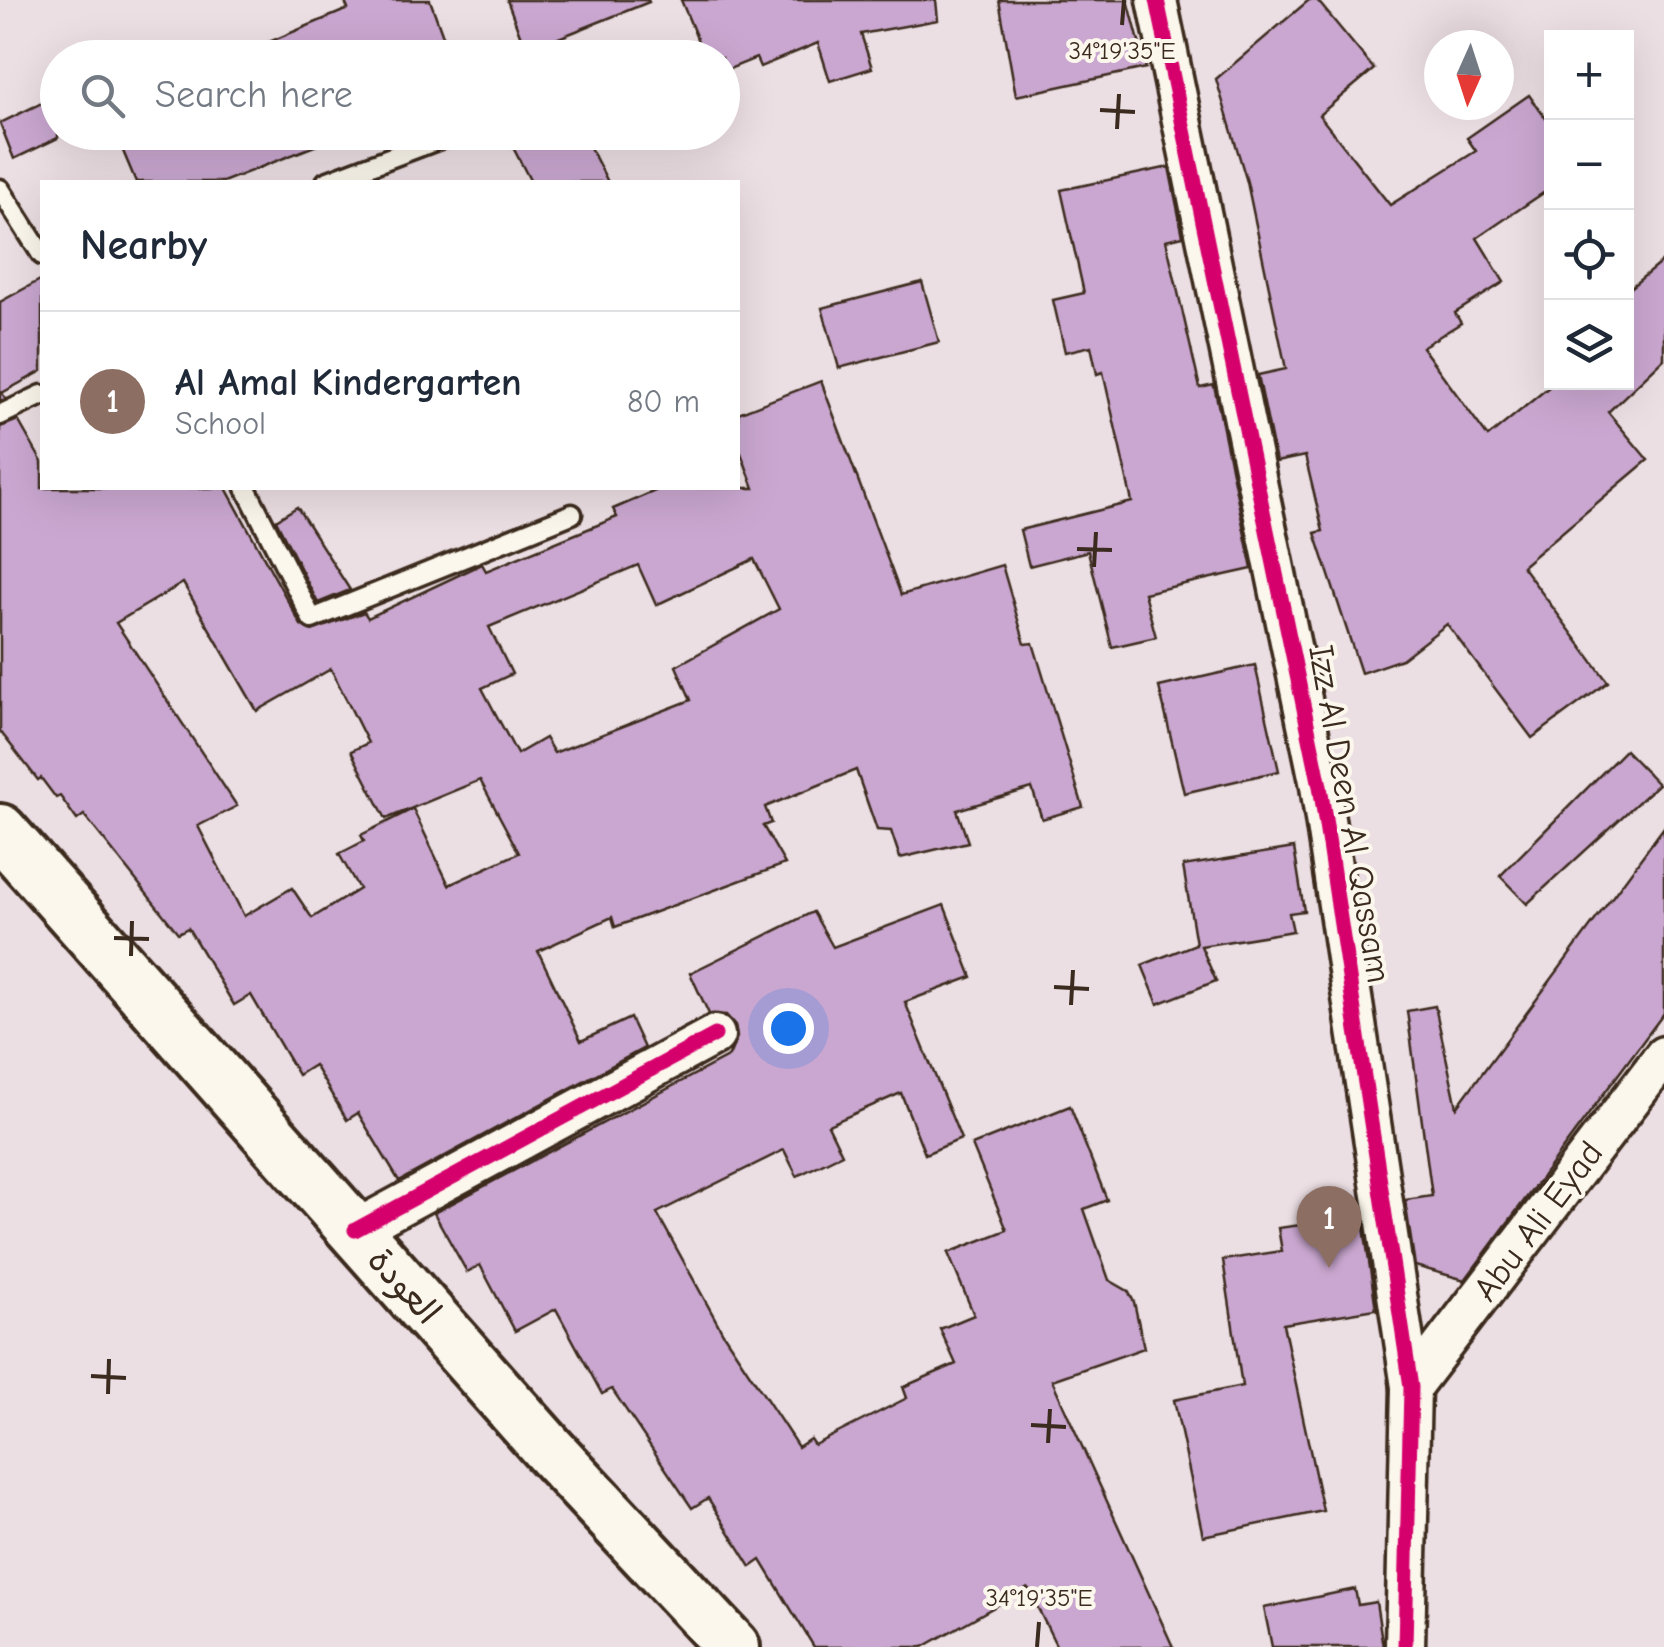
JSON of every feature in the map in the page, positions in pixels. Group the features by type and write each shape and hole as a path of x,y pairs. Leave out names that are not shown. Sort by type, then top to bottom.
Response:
{"main road":[{"name":"العودة","path":"0,832 733,1647"}],"street":[{"name":"Izz Al Deen Al Qassam","path":"1157,0 1320,786 1411,1387 1405,1647"},
{"path":"355,1230 715,1036"},
{"name":"Abu Ali Eyad","path":"1411,1387 1664,1056"}],"lane":[{"path":"331,180 410,150"},
{"path":"0,188 40,252"},
{"path":"0,415 40,396"},
{"path":"247,490 312,619 572,514"}],"building":[{"path":"344,0 430,0 444,40 274,40 348,9"},
{"path":"507,0 649,2 554,40 522,40"},
{"path":"681,0 936,0 938,20 861,34 872,68 830,81 818,43 760,67 756,58 740,65 740,40 698,40"},
{"path":"999,0 1128,0 1146,68 1016,96"},
{"path":"1309,0 1317,0 1374,69 1319,115 1390,205 1476,151 1467,138 1493,120 1514,120 1514,105 1529,95 1544,116 1544,192 1477,238 1504,282 1455,313 1461,323 1422,347 1488,437 1545,390 1631,390 1608,412 1648,460 1522,566 1608,682 1532,738 1447,624 1402,659 1361,673 1315,533 1323,531 1305,456 1276,462 1258,375 1286,369 1247,182 1216,79"},
{"path":"40,104 40,147 14,159 0,123"},
{"path":"123,150 305,150 228,180 135,180"},
{"path":"514,150 591,150 607,180 530,180"},
{"path":"1169,167 1183,236 1166,240 1200,388 1214,385 1252,569 1144,593 1156,637 1112,647 1088,551 1029,566 1020,530 1132,502 1103,372 1097,374 1091,346 1065,352 1053,300 1084,293 1061,190"},
{"path":"1664,260 1664,359 1634,387 1634,284"},
{"path":"40,280 40,372 2,393 6,399 0,401 0,302"},
{"path":"922,282 939,342 839,368 822,308"},
{"path":"821,381 901,595 1002,565 1025,644 1033,643 1083,807 1042,819 1032,788 957,810 968,842 900,858 891,831 877,830 856,770 765,807 771,823 763,826 785,864 615,927 612,917 538,951 581,1041 630,1018 644,1048 399,1181 358,1113 347,1120 314,1065 298,1075 251,995 234,1005 188,928 178,933 84,815 77,820 60,796 56,798 41,778 38,780 0,731 0,427 18,420 40,458 40,490 227,490 301,625 312,631 364,612 368,618 482,564 486,571 617,517 613,509 657,490 754,488 740,450 740,412","holes":["754,559 779,609 676,666 691,700 554,753 545,738 517,754 482,688 512,674 489,627 638,565 656,605","183,583 257,711 331,669 368,743 351,751 386,819 480,780 519,853 449,885 413,809 361,835 364,841 339,854 359,889 312,918 292,888 244,916 198,826 237,806 116,623"]},
{"path":"297,507 350,590 318,603 276,520"},
{"path":"1255,665 1279,771 1184,793 1159,687"},
{"path":"1625,750 1658,784 1527,904 1500,876"},
{"path":"1664,827 1664,1013 1465,1280 1415,1266 1405,1200 1432,1196 1407,1011 1435,1006 1457,1107"},
{"path":"1294,848 1304,911 1289,913 1293,931 1201,946 1216,981 1158,1004 1142,965 1196,944 1183,866"},
{"path":"944,905 972,977 905,1002 961,1139 925,1154 901,1093 828,1125 842,1154 797,1176 784,1150 657,1213 723,1333 798,1447 810,1439 814,1445 907,1398 903,1387 956,1364 940,1329 974,1315 948,1253 1007,1230 972,1145 1070,1106 1107,1200 1084,1209 1109,1280 1128,1291 1134,1302 1144,1348 1052,1380 1173,1647 1057,1647 1028,1588 923,1647 814,1647 761,1560 751,1567 708,1498 692,1508 612,1389 602,1394 556,1309 515,1331 480,1265 467,1272 434,1213 729,1056 737,1037 735,1025 726,1015 709,1014 690,973 813,912 833,947"},
{"path":"1361,1207 1376,1309 1283,1324 1323,1511 1203,1536 1174,1400 1242,1386 1223,1260 1282,1251 1278,1228 1316,1223 1314,1214"},
{"path":"1355,1589 1358,1605 1376,1602 1383,1647 1272,1647 1264,1608"}],"cycle path":[{"path":"1157,0 1320,786 1411,1387 1405,1647"},
{"path":"355,1230 715,1035"}],"place":[{"name":"Al Amal Kindergarten","path":"1329,1268"}]}
